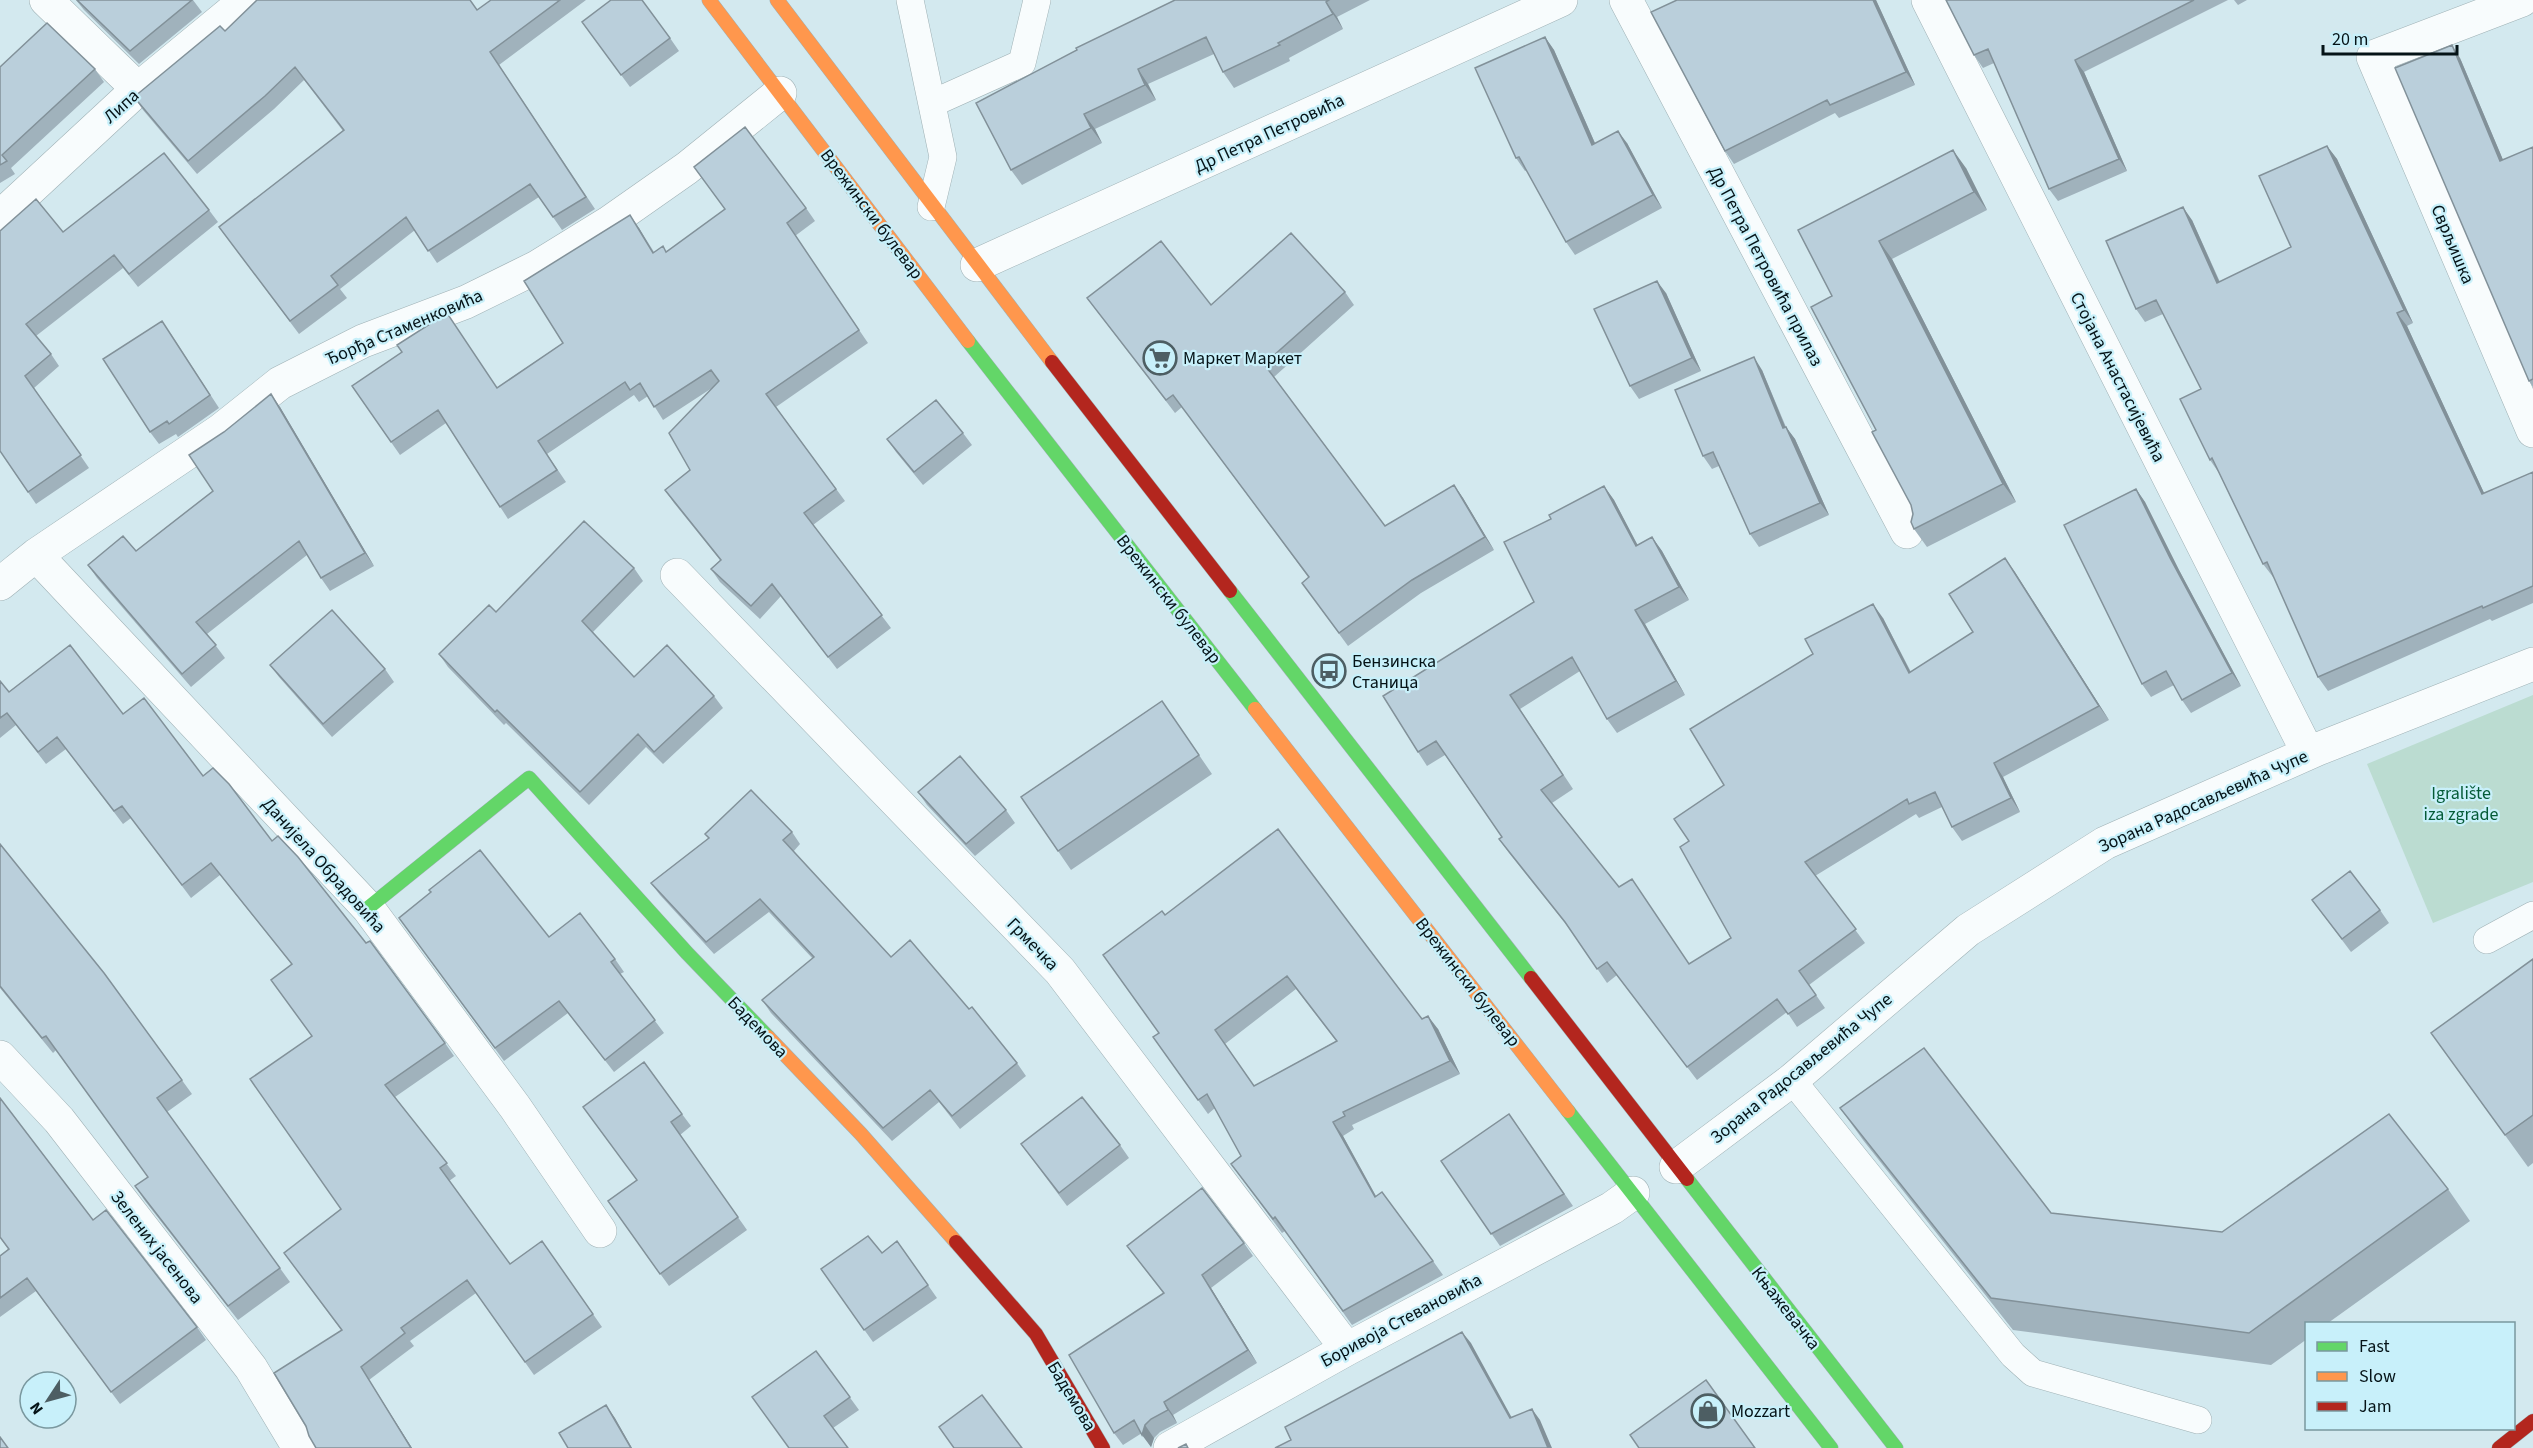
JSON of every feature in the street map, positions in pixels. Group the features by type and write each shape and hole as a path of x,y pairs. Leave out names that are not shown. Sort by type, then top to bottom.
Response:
{"main road":[{"name":"Врежински булевар","path":"709,0 985,363 1633,1194"},
{"path":"777,0 932,207 1676,1167"},
{"name":"Бадемова","path":"368,908 529,778 687,953 861,1134 1036,1334 1103,1448"},
{"name":"Књажевачка","path":"1676,1167 1896,1448"},
{"path":"1633,1194 1831,1448"},
{"path":"2499,1448 2533,1421"}],"street":[{"path":"46,0 138,89"},
{"name":"Липа","path":"0,217 138,89 246,0"},
{"name":"Др Петра Петровића","path":"977,265 1561,0"},
{"name":"Др Петра Петровића прилаз","path":"1626,0 1907,532"},
{"name":"Стојана Анастасијевића","path":"1928,0 2308,753"},
{"name":"Сврљишка","path":"2522,0 2373,57 2533,431"},
{"name":"Ђорђа Стаменковића","path":"0,585 36,555 221,430 280,383 363,341 466,302 537,267 592,233 687,168 780,93"},
{"name":"Данијела Обрадовића","path":"36,555 368,908 515,1107 600,1231"},
{"name":"Грмечка","path":"677,574 1060,971 1347,1349"},
{"name":"Зорана Радосављевића Чупе","path":"1676,1167 1792,1080 1968,930 2105,843 2308,753 2533,664"},
{"name":"Зелених јасенова","path":"0,1057 59,1120 251,1368 299,1448"},
{"name":"Боривоја Стевановића","path":"1170,1448 1347,1349 1612,1208 1633,1194"}],"lane":[{"path":"910,0 943,157 932,207"},
{"path":"933,104 1022,63 1037,0"},
{"path":"2487,940 2533,915"},
{"path":"1792,1080 2013,1355 2033,1373 2198,1420"}],"green space":[{"name":"Igralište iza zgrade","path":"2533,695 2533,882 2433,923 2367,764"}],"building":[{"path":"77,0 192,0 130,51"},
{"path":"257,0 470,0 477,10 491,0 560,0 490,52 586,197 553,217 530,184 428,251 406,217 331,276 338,285 290,321 219,227 344,130 295,67 265,96 188,161 134,97 220,26 225,31"},
{"path":"611,0 642,0 670,38 621,75 582,22"},
{"path":"1175,0 1329,0 1326,2 1333,14 1278,43 1280,45 1223,72 1206,37 1138,69 1145,85 1084,114 1091,128 1011,170 976,103 1077,50 1076,48"},
{"path":"1677,0 1873,0 1906,72 1830,105 1827,100 1725,151 1651,12"},
{"path":"1946,0 2194,0 2075,60 2119,159 2049,189 1988,49 1974,55"},
{"path":"47,23 95,69 2,155 7,161 0,165 0,67"},
{"path":"1545,37 1592,145 1618,131 1653,195 1566,242 1519,157 1516,158 1475,68"},
{"path":"2452,45 2500,161 2533,147 2533,379 2529,381 2395,68"},
{"path":"745,127 806,208 787,223 859,330 766,394 836,489 804,513 882,615 828,657 772,584 751,606 711,569 721,560 665,490 690,470 669,433 719,381 711,370 654,407 640,383 630,390 625,382 538,441 557,470 500,507 438,410 391,442 352,386 402,352 397,345 447,313 497,388 563,343 524,281 630,215 653,253 663,246 666,252 725,209 694,167"},
{"path":"2327,146 2404,310 2397,313 2482,494 2533,472 2533,586 2318,677 2267,562 2263,564 2212,458 2210,460 2180,399 2201,389 2156,300 2136,309 2106,241 2183,207 2217,283 2291,247 2259,176"},
{"path":"1953,150 1974,192 1879,241 2003,484 1914,529 1911,522 1913,514 1911,505 1872,432 1876,430 1811,307 1832,296 1798,230"},
{"path":"164,153 209,210 129,274 114,255 26,324 51,354 25,376 81,455 28,492 0,451 0,231 36,199 63,232"},
{"path":"1291,233 1345,292 1264,364 1385,526 1454,485 1485,537 1412,580 1339,633 1302,583 1309,577 1173,395 1166,400 1087,298 1161,241 1211,305"},
{"path":"1657,281 1692,358 1630,386 1594,309"},
{"path":"162,321 210,395 169,424 167,421 150,432 103,359"},
{"path":"1754,357 1783,428 1786,427 1820,503 1750,534 1713,452 1703,456 1675,390"},
{"path":"271,394 365,553 321,578 299,541 196,622 216,645 182,674 88,565 123,536 136,551 213,491 189,455 224,432"},
{"path":"936,400 963,433 914,472 887,439"},
{"path":"1604,486 1636,546 1652,537 1679,587 1635,610 1676,681 1607,719 1572,657 1510,695 1563,775 1541,790 1619,887 1632,879 1689,964 1731,938 1680,847 1689,841 1674,819 1724,785 1690,729 1813,654 1805,639 1873,604 1909,673 1973,632 1949,594 2005,558 2099,706 1994,763 2011,798 1952,827 1935,792 1909,804 1907,799 1805,862 1856,929 1799,971 1816,995 1788,1014 1777,999 1687,1067 1607,962 1597,969 1565,922 1499,839 1502,837 1436,741 1418,752 1383,696 1534,602 1504,542 1551,519 1549,515"},
{"path":"2136,489 2232,673 2182,700 2166,671 2142,684 2064,525"},
{"path":"584,521 634,568 582,621 634,677 667,645 714,696 654,752 638,734 580,792 497,710 495,712 439,654 489,605 496,612"},
{"path":"332,610 385,669 323,724 270,665"},
{"path":"70,645 123,714 144,698 203,776 213,768 229,784 272,841 278,836 298,857 366,943 370,941 445,1043 385,1085 447,1163 440,1168 510,1264 542,1241 593,1314 525,1362 467,1280 401,1328 405,1333 361,1367 411,1448 316,1448 306,1426 274,1373 342,1330 284,1253 341,1209 250,1079 312,1036 271,980 292,964 211,863 182,885 122,806 114,811 57,737 38,752 7,713 0,718 0,681 9,692"},
{"path":"1162,701 1199,755 1058,851 1021,797"},
{"path":"960,756 1006,810 966,844 918,792"},
{"path":"751,790 792,832 783,840 891,957 910,940 969,1009 972,1007 1017,1063 952,1116 930,1090 883,1128 762,1000 814,957 760,899 706,942 651,883 709,838 705,834"},
{"path":"1278,829 1422,1019 1428,1016 1450,1061 1343,1112 1345,1116 1333,1122 1375,1197 1382,1192 1433,1261 1343,1311 1275,1217 1273,1219 1231,1164 1241,1156 1207,1094 1198,1100 1153,1037 1159,1033 1103,955 1162,911 1165,915","holes":["1287,976 1337,1041 1254,1086 1215,1030"]},
{"path":"0,844 104,973 182,1080 157,1098 280,1268 228,1306 135,1186 148,1177 46,1036 42,1038 0,986"},
{"path":"480,850 549,937 580,913 615,959 611,962 655,1020 605,1060 559,1001 495,1048 399,918 431,892 429,890"},
{"path":"2350,871 2380,910 2342,939 2312,900"},
{"path":"2533,959 2533,1115 2505,1135 2431,1033"},
{"path":"1924,1048 2051,1213 2222,1232 2389,1114 2448,1189 2249,1333 1991,1298 1840,1108"},
{"path":"644,1062 682,1114 671,1122 738,1217 660,1274 608,1201 637,1180 583,1107"},
{"path":"1082,1097 1120,1145 1059,1193 1021,1144"},
{"path":"0,1098 93,1220 106,1210 197,1327 111,1392 27,1278 0,1298 0,1256 9,1249 0,1237"},
{"path":"1509,1114 1564,1194 1491,1234 1441,1161"},
{"path":"1202,1188 1244,1243 1202,1275 1248,1350 1164,1402 1168,1410 1151,1419 1145,1425 1142,1435 1134,1420 1114,1433 1069,1355 1164,1293 1127,1246"},
{"path":"868,1236 882,1253 897,1241 928,1285 864,1330 821,1269"},
{"path":"1462,1332 1510,1418 1532,1409 1548,1448 1275,1448 1291,1440 1285,1427"},
{"path":"816,1351 850,1397 824,1416 848,1448 789,1448 752,1397"},
{"name":"Mozzart","path":"1706,1380 1755,1448 1639,1448 1630,1435"},
{"path":"982,1395 1022,1448 954,1448 939,1427"},
{"path":"606,1405 631,1448 568,1448 559,1433"},
{"path":"0,1437 8,1448 0,1448"}],"traffic: fast":[{"path":"968,341 1255,709"},
{"path":"1230,591 1531,978"},
{"path":"368,908 529,778 687,953 768,1037"},
{"path":"1568,1111 1831,1448"},
{"path":"1687,1179 1896,1448"}],"traffic: slow":[{"path":"709,0 968,341"},
{"path":"777,0 1052,362"},
{"path":"1255,709 1568,1111"},
{"path":"768,1037 861,1134 956,1242"}],"traffic: jam":[{"path":"1052,362 1230,591"},
{"path":"1531,978 1687,1179"},
{"path":"956,1242 1036,1334 1103,1448"},
{"path":"2499,1448 2533,1421"}],"place":[{"name":"Маркет Маркет","path":"1160,358"},
{"name":"Бензинска Станица","path":"1329,671"},
{"name":"Mozzart","path":"1708,1411"}]}
